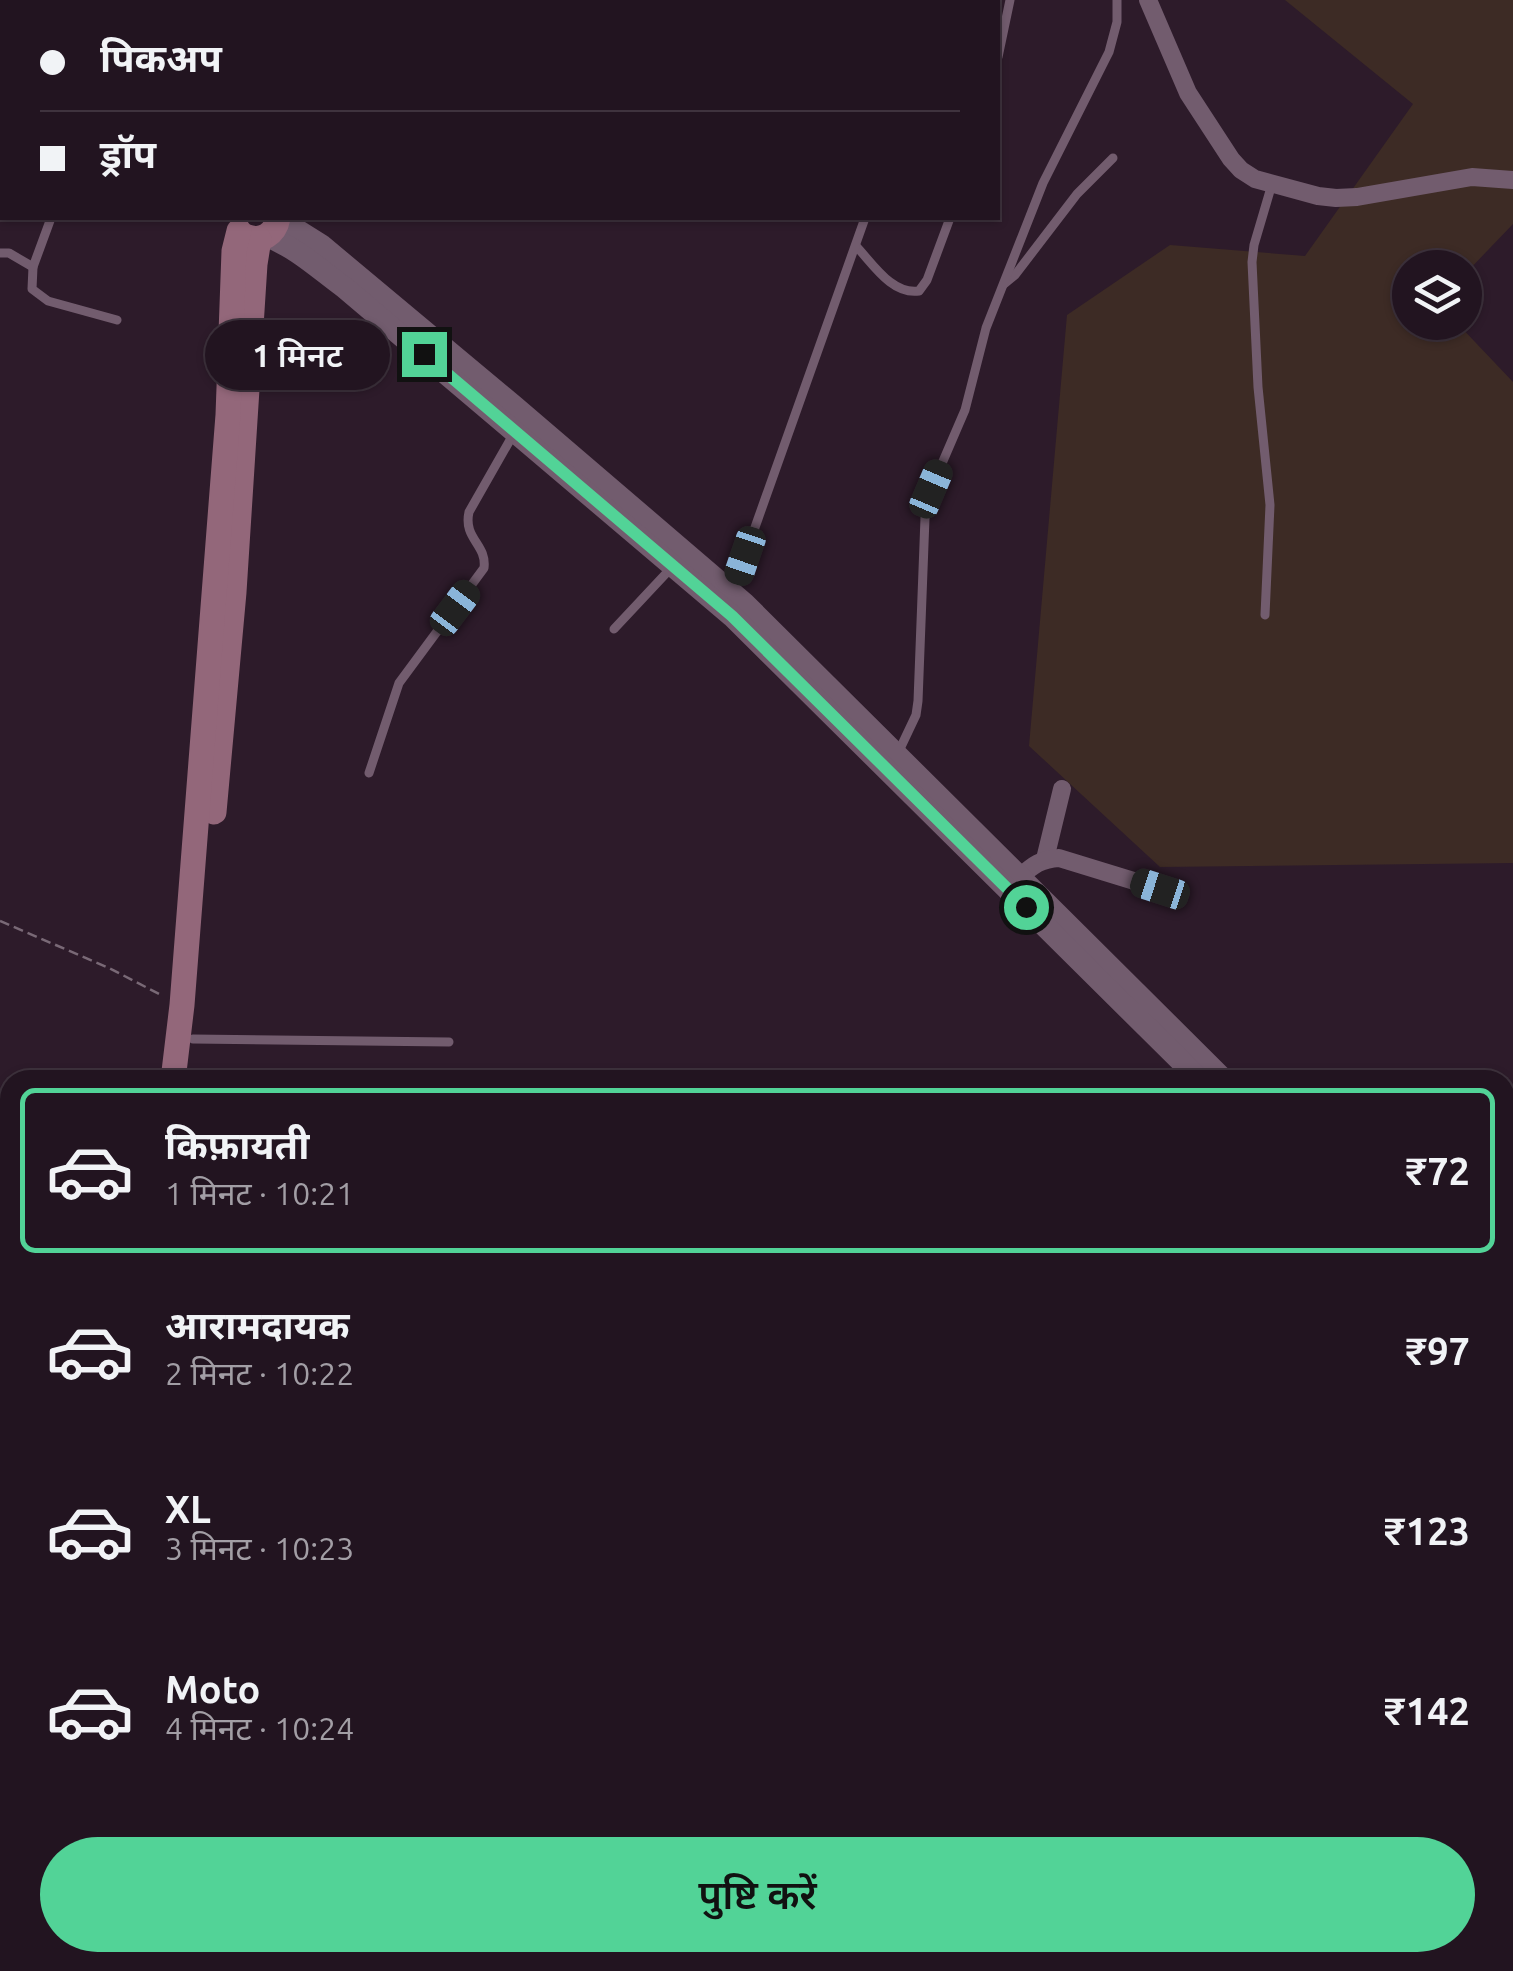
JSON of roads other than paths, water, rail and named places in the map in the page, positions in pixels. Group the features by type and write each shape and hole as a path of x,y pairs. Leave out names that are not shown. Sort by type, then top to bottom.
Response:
{"main road":[{"path":"173,1070 182,1006 228,415 234,250 259,226"},
{"path":"188,1070 234,592 259,226"}],"street":[{"path":"1148,0 1188,93 1231,159 1256,179 1336,198 1472,176 1513,180"},
{"path":"259,226 345,288 679,560 732,593 1214,1070"},
{"path":"259,226 321,244 679,560 1190,1070"},
{"path":"1044,859 1062,789"},
{"path":"1020,877 1044,859 1071,861 1160,889"}],"lane":[{"path":"1000,48 1010,0"},
{"path":"897,755 916,716 918,701 927,503 965,410 981,342 1043,183 1109,52 1118,0"},
{"path":"1003,285 1016,276 1077,194 1114,158"},
{"path":"1265,615 1270,505 1258,387 1252,262 1272,184"},
{"path":"51,220 33,267 32,289 48,301 117,320"},
{"path":"732,593 864,220"},
{"path":"856,246 898,289 919,291 927,280 949,220"},
{"path":"0,253 8,253 33,267"},
{"path":"369,773 398,683 484,568 485,558 466,523 516,431"},
{"path":"614,629 679,560"},
{"path":"192,1039 449,1042"}]}
